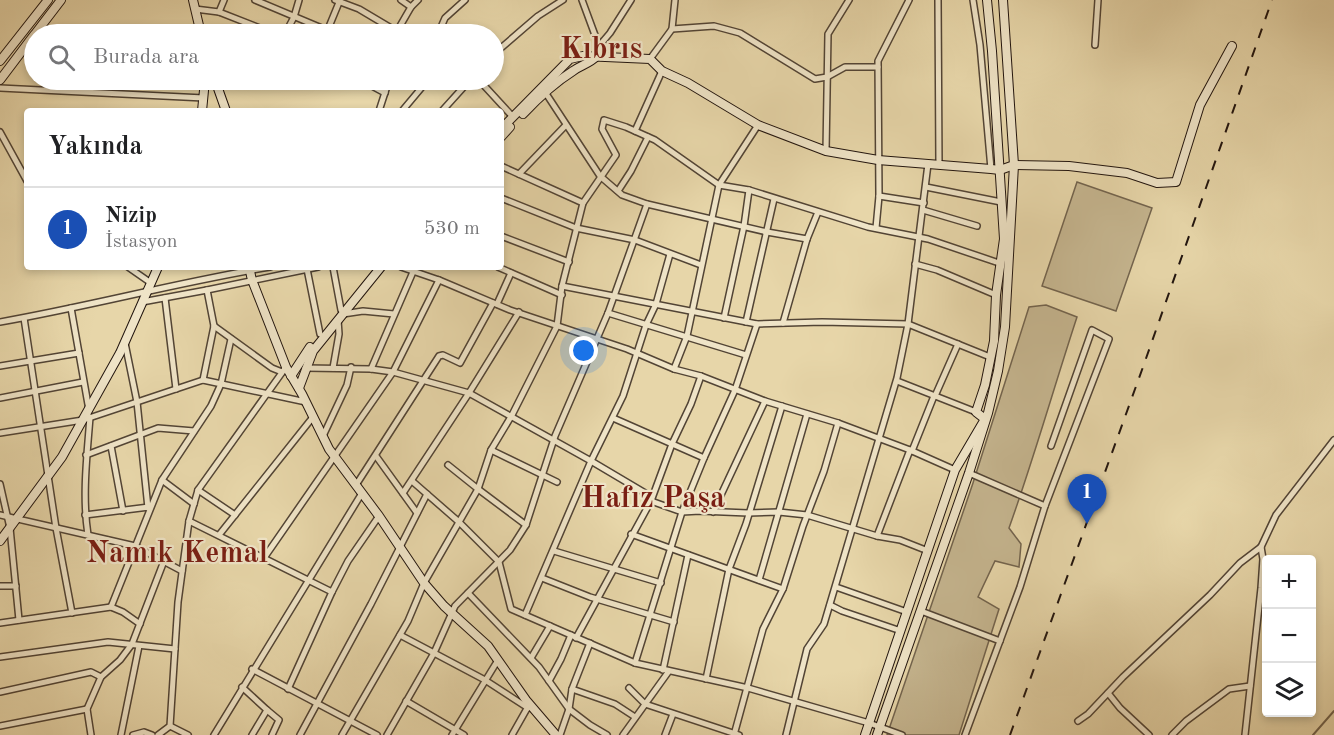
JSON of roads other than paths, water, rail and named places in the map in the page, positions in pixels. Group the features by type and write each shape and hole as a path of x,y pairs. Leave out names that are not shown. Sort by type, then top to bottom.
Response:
{"street":[{"path":"29,24 48,0"},
{"path":"43,24 61,0"},
{"path":"219,12 224,0"},
{"path":"255,0 308,24"},
{"path":"290,24 299,0"},
{"path":"330,24 338,0 382,24"},
{"path":"401,0 411,7"},
{"path":"401,24 418,0"},
{"path":"442,24 444,18 465,0"},
{"path":"504,45 538,16 563,0"},
{"path":"582,0 599,46"},
{"path":"504,134 544,92 574,70 597,57 599,46 631,0"},
{"path":"650,59 672,29 675,0"},
{"path":"826,151 828,34 849,0"},
{"path":"938,0 939,165"},
{"path":"973,0 1004,239 999,263 994,341 985,385 976,412"},
{"path":"987,0 996,169"},
{"path":"879,731 969,473 988,413 998,371 1005,327 1014,165 1002,0"},
{"path":"1095,45 1098,0"},
{"path":"876,228 879,196 878,61 906,1"},
{"path":"194,4 250,24"},
{"path":"194,4 199,24"},
{"path":"672,29 714,26 740,33 815,79 827,77 845,67 878,68"},
{"path":"0,61 24,30"},
{"path":"504,126 570,59 583,56 650,59 662,71 758,124 826,151 878,160 996,169 1014,165 1081,168 1127,173 1157,183 1176,182 1200,105 1232,46"},
{"path":"0,80 24,49"},
{"path":"635,131 662,71"},
{"path":"0,88 24,89"},
{"path":"41,90 204,98"},
{"path":"202,108 204,90"},
{"path":"219,90 225,108"},
{"path":"379,90 385,93"},
{"path":"380,108 386,90"},
{"path":"405,108 420,90"},
{"path":"445,108 461,90"},
{"path":"488,90 513,117"},
{"path":"544,92 600,176 622,195 647,204 807,239"},
{"path":"342,735 408,621 424,583 478,489 491,450 512,415 557,326 562,286 584,203 616,155 602,129 604,120 607,119 648,137 719,185 748,190 876,228 919,237 999,263"},
{"path":"674,369 687,336 700,265 719,185 758,124"},
{"path":"519,174 566,125"},
{"path":"0,132 24,176"},
{"path":"618,191 648,137"},
{"path":"786,735 807,649 824,624 897,381 908,324 928,164"},
{"path":"504,167 584,203"},
{"path":"926,187 1001,202"},
{"path":"724,318 744,226 748,190"},
{"path":"879,196 924,203"},
{"path":"504,199 576,228 635,240 700,265"},
{"path":"746,322 774,199"},
{"path":"387,735 434,654 455,606 510,550 526,525 554,440 608,313 647,204"},
{"path":"923,210 977,226"},
{"path":"783,323 807,239 818,212"},
{"path":"504,237 569,262"},
{"path":"525,615 591,461 622,396 646,325 656,304 670,254"},
{"path":"915,264 937,270 996,295"},
{"path":"132,270 151,283"},
{"path":"0,541 62,457 87,416 125,341 157,270"},
{"path":"0,322 245,270"},
{"path":"250,270 284,370 299,388 336,458 424,583 488,646 529,706 558,735 569,709 572,689 590,644"},
{"path":"142,302 302,270"},
{"path":"307,270 320,334"},
{"path":"333,270 340,314 333,368"},
{"path":"299,388 313,351 374,270"},
{"path":"291,376 320,334 378,270"},
{"path":"408,270 674,369 701,376 765,401 880,438 956,470"},
{"path":"504,270 562,295"},
{"path":"370,369 413,272"},
{"path":"356,485 441,354 460,363 511,273"},
{"path":"264,558 336,458 393,372 439,280"},
{"path":"562,286 757,324 908,324 990,357"},
{"path":"203,380 214,326 207,290"},
{"path":"165,298 176,389"},
{"path":"71,308 87,416 85,515 88,535"},
{"path":"340,314 363,311 394,314"},
{"path":"403,493 519,312"},
{"path":"608,313 746,355"},
{"path":"24,318 56,528 72,613"},
{"path":"635,663 682,512 735,390 757,324"},
{"path":"214,326 272,368 284,370"},
{"path":"965,735 1020,587 1045,507 1109,339 1092,330 1051,446"},
{"path":"111,607 149,507 162,480 211,406 221,384 231,339"},
{"path":"125,341 137,402 149,507"},
{"path":"877,536 911,450 958,344"},
{"path":"0,366 79,353"},
{"path":"305,368 351,367 393,372 469,393 512,415 645,493 651,501 682,512 779,512 807,515 877,536 900,540 928,551"},
{"path":"323,436 347,386 351,367"},
{"path":"158,735 170,726 182,571 189,521 198,490 284,370"},
{"path":"549,681 651,501 672,444 692,404 701,376"},
{"path":"0,433 41,428 87,416 203,380 306,402"},
{"path":"865,735 956,470 985,420 976,412 897,381"},
{"path":"0,398 35,389 83,382"},
{"path":"713,512 765,401"},
{"path":"706,679 729,569 782,406"},
{"path":"759,580 807,414"},
{"path":"219,535 313,417"},
{"path":"613,418 704,458"},
{"path":"629,688 645,704 736,734 763,630 783,589 824,471 838,423"},
{"path":"86,455 159,428 195,430"},
{"path":"1078,721 1089,714 1240,563 1261,547 1276,515 1334,440"},
{"path":"111,446 123,511"},
{"path":"491,450 557,482"},
{"path":"376,456 417,513"},
{"path":"448,465 526,525"},
{"path":"969,473 1045,507"},
{"path":"162,480 194,504"},
{"path":"412,482 459,522 499,561 511,609 635,663 747,688 869,723 879,731 902,735"},
{"path":"0,483 3,515 10,528 20,621"},
{"path":"198,490 235,515"},
{"path":"214,735 252,669 362,493"},
{"path":"300,735 427,494"},
{"path":"85,515 149,507"},
{"path":"3,515 135,546 182,571"},
{"path":"288,688 348,561 379,516"},
{"path":"189,521 332,592"},
{"path":"631,534 783,589"},
{"path":"1245,735 1262,588 1261,547"},
{"path":"554,550 661,583"},
{"path":"623,735 666,670 688,555"},
{"path":"91,735 87,709 101,677 120,660 132,644 164,561"},
{"path":"542,578 596,599 674,622"},
{"path":"0,586 16,586"},
{"path":"836,587 907,612"},
{"path":"468,593 531,658 569,709 607,735"},
{"path":"830,605 901,631"},
{"path":"0,624 111,607 140,624"},
{"path":"921,611 1000,641"},
{"path":"531,658 550,626"},
{"path":"400,634 529,706"},
{"path":"0,657 108,642 175,649"},
{"path":"121,735 139,646"},
{"path":"453,732 498,660"},
{"path":"252,669 377,735"},
{"path":"0,692 91,672 101,677"},
{"path":"1172,735 1186,721 1229,688 1250,686"},
{"path":"242,687 279,720 272,735"},
{"path":"572,689 615,704 635,717"},
{"path":"1108,693 1120,708 1149,735"},
{"path":"406,701 453,732 464,735"},
{"path":"512,735 529,706"},
{"path":"0,726 87,709"},
{"path":"252,735 267,710"},
{"path":"665,735 673,714"},
{"path":"170,726 188,735"},
{"path":"133,735 144,732 152,735"}],"waterway":[{"path":"1313,735 1334,711"}],"railway":[{"path":"1010,735 1272,0"}],"place":[{"name":"Nizip","path":"1087,524"}],"district":[{"name":"Kıbrıs","path":"601,48"},
{"name":"Hafız Paşa","path":"653,497"},
{"name":"Namık Kemal","path":"177,552"}]}
